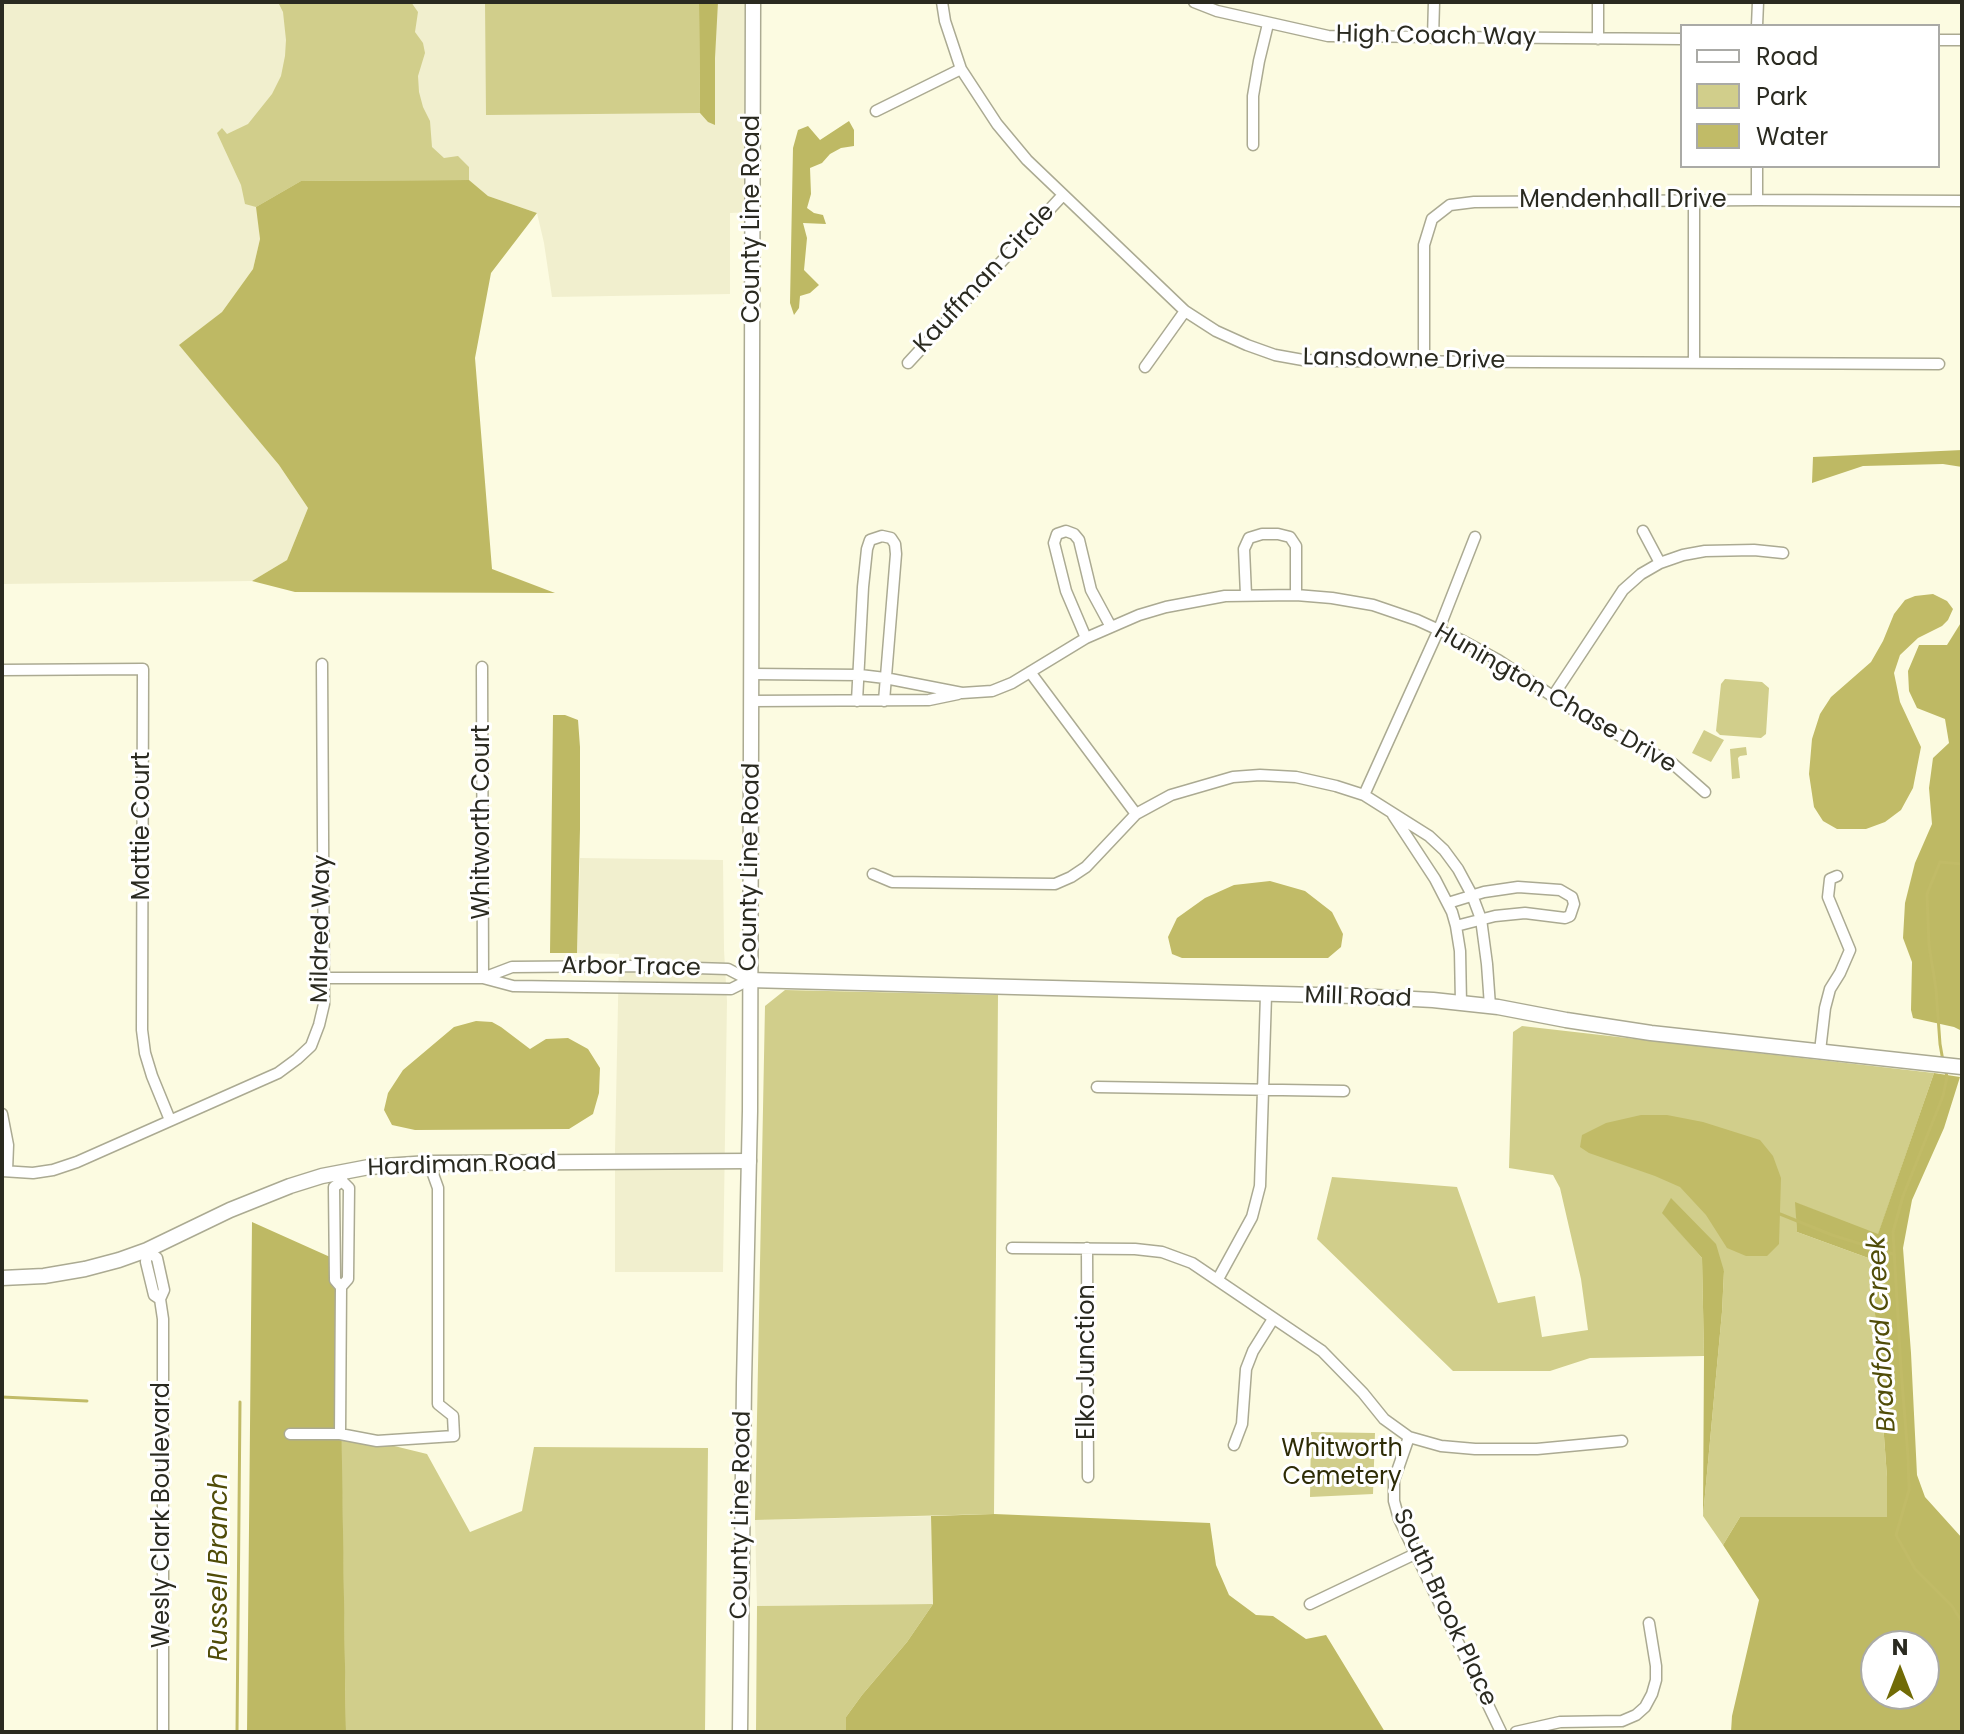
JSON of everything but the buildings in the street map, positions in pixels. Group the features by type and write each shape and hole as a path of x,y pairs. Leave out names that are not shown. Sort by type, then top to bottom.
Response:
{"street":[{"name":"County Line Road","path":"740,1732 749,1161 753,2"},
{"name":"Lansdowne Drive","path":"942,2 961,69 997,124 1027,160 1185,311 1216,331 1247,345 1275,355 1334,361 1939,364"},
{"name":"High Coach Way","path":"1194,2 1268,24 1328,36 1680,39"},
{"path":"1433,38 1434,2"},
{"path":"1598,2 1598,39"},
{"path":"1757,24 1758,2"},
{"path":"1253,145 1253,96 1268,24"},
{"path":"1940,40 1962,40"},
{"path":"876,111 961,69"},
{"path":"1757,168 1757,200"},
{"name":"Kauffman Circle","path":"908,363 1062,196"},
{"path":"1694,201 1694,363"},
{"name":"Mendenhall Drive","path":"1424,361 1424,245 1432,219 1450,205 1474,202 1962,201"},
{"path":"1145,367 1185,311"},
{"path":"1086,638 1066,591 1054,543 1057,534 1066,531 1079,540 1091,590 1111,627"},
{"path":"1643,531 1660,563"},
{"path":"1246,595 1244,549 1249,538 1262,534 1290,537 1296,546 1296,595"},
{"path":"857,701 867,549 870,540 882,536 891,538 896,554 884,701"},
{"path":"1364,795 1439,629 1475,537"},
{"path":"1553,696 1623,590 1641,574 1660,563 1705,551 1783,553"},
{"name":"Hunington Chase Drive","path":"752,674 860,675 962,693 992,691 1012,683 1086,638 1166,607 1246,595 1332,598 1373,605 1439,629 1498,660 1584,717 1672,763 1705,792"},
{"name":"Mildred Way","path":"5,1171 33,1173 77,1162 278,1073 311,1046 324,1004 322,664"},
{"name":"Whitworth Court","path":"482,667 483,978"},
{"name":"Mattie Court","path":"2,670 143,669 142,1030 152,1076 170,1120"},
{"path":"1030,672 1136,814"},
{"path":"752,701 929,700 962,693"},
{"path":"873,874 892,882 1055,884 1086,867 1136,814 1171,795 1233,777 1296,777 1364,795 1429,836 1444,850 1472,895 1481,919 1490,1006"},
{"path":"1392,814 1448,903 1460,951 1461,1003"},
{"path":"1820,1051 1830,989 1850,950 1828,897 1830,879 1837,876"},
{"path":"1448,903 1505,888 1535,887 1566,893 1572,897 1574,904 1570,916 1565,918 1525,913 1495,916 1456,926"},
{"name":"Arbor Trace","path":"483,978 512,967 630,966 728,969 749,980"},
{"name":"Arbor Trace","path":"324,978 483,978 513,986 731,989 749,980"},
{"name":"Mill Road","path":"749,980 1356,996 1461,1003 1651,1033 1962,1067"},
{"path":"1218,1279 1247,1230 1258,1196 1262,1171 1266,995"},
{"path":"1097,1087 1344,1091"},
{"path":"2,1114 8,1145 5,1171"},
{"name":"Hardiman Road","path":"2,1278 44,1276 85,1269 147,1250 230,1210 290,1186 322,1176 342,1177 369,1167 429,1163 749,1161"},
{"path":"290,1434 340,1434 377,1441 454,1436 453,1416 438,1404 438,1188 429,1163"},
{"path":"438,1188 449,1163"},
{"path":"340,1434 341,1287 335,1280 334,1187 342,1177"},
{"path":"1012,1248 1135,1249 1162,1252 1192,1263 1322,1351 1384,1419 1409,1437 1441,1446 1475,1449 1537,1449 1622,1441"},
{"name":"Elko Junction","path":"1087,1248 1088,1477"},
{"name":"Wesly Clark Boulevard","path":"147,1250 157,1258 164,1290 160,1299 163,1319 163,1732"},
{"path":"1234,1445 1242,1424 1246,1369 1273,1319"},
{"name":"South Brook Place","path":"1409,1437 1394,1480 1394,1501 1399,1519 1501,1732"},
{"path":"1310,1604 1415,1554"},
{"path":"1516,1732 1560,1722 1622,1721 1636,1715 1645,1707 1656,1680 1649,1623"}],"shaded area":[{"path":"2,2 753,2 753,212 730,213 730,294 552,297 537,213 488,196 469,180 257,207 260,239 253,269 222,312 180,345 279,465 308,508 287,560 252,581 2,584"},
{"path":"699,2 718,2 715,125 700,113"},
{"path":"849,121 854,130 854,146 841,148 810,168 811,194 807,208 823,215 826,224 803,223 807,238 804,270 819,285 810,293 800,296 799,308 794,315 790,303 793,148 798,130 808,126 820,140"},
{"path":"469,180 488,196 537,213 491,273 475,358 492,569 555,593 295,592 252,581 287,560 308,508 279,465 179,345 222,312 253,269 260,239 256,207 301,181"},
{"path":"1962,450 1962,467 1943,464 1863,466 1812,483 1813,457"},
{"path":"1962,621 1962,1031 1913,1018 1912,962 1903,938 1905,903 1915,863 1932,824 1929,788 1933,758 1949,743 1945,719 1917,708 1909,691 1908,671 1919,645 1947,645"},
{"path":"553,715 578,720 580,829 577,953 550,953"},
{"path":"580,858 723,860 727,1001 723,1272 615,1272 619,954 577,953"},
{"path":"1934,1073 1960,1077 1944,1128 1912,1200 1903,1248 1917,1475 1925,1497 1962,1538 1962,1732 1731,1732 1759,1600 1723,1545 1740,1517 1887,1517 1887,1477 1871,1259 1797,1232 1795,1202 1878,1234"},
{"path":"1671,1198 1716,1244 1724,1271 1703,1516 1702,1258 1662,1213"},
{"path":"252,1222 339,1261 346,1732 247,1732"},
{"path":"994,1514 1210,1523 1216,1565 1229,1595 1256,1615 1273,1616 1306,1639 1326,1635 1385,1732 846,1732 846,1717 907,1642 933,1604 931,1516"},
{"path":"931,1516 933,1604 757,1606 755,1520"}],"green space":[{"path":"278,2 411,2 418,12 415,32 423,43 425,53 418,76 419,92 430,121 432,147 444,158 458,156 469,167 469,180 301,181 256,207 245,204 241,185 217,133 222,128 227,134 248,124 272,94 281,76 286,40 283,12"},
{"path":"485,2 699,2 700,113 486,115"},
{"path":"1725,679 1762,682 1769,688 1766,734 1761,738 1720,735 1716,731 1721,684"},
{"path":"1704,730 1724,740 1711,762 1692,753"},
{"path":"1746,747 1747,755 1738,758 1740,778 1732,779 1730,749"},
{"path":"785,990 998,995 994,1514 755,1520 765,1006"},
{"path":"1522,1026 1934,1073 1878,1235 1796,1203 1797,1232 1871,1259 1887,1477 1887,1518 1740,1517 1723,1545 1703,1516 1724,1271 1671,1199 1663,1213 1702,1258 1704,1356 1590,1358 1550,1371 1453,1371 1317,1239 1332,1177 1457,1187 1498,1303 1535,1296 1542,1337 1588,1330 1581,1279 1560,1188 1553,1175 1509,1168 1513,1032"},
{"name":"Whitworth Cemetery","path":"1311,1432 1375,1433 1373,1494 1310,1497"},
{"path":"341,1433 427,1454 470,1532 522,1511 534,1447 708,1448 705,1732 346,1732"},
{"path":"933,1604 907,1642 846,1717 846,1732 756,1732 757,1606"}],"water":[{"path":"1933,594 1947,601 1953,609 1948,620 1918,638 1900,655 1894,673 1900,702 1921,747 1913,788 1901,810 1885,822 1866,829 1837,829 1823,821 1814,807 1809,774 1812,739 1820,714 1831,697 1871,662 1894,614 1905,600"},
{"path":"1270,881 1305,891 1332,912 1343,934 1341,947 1328,958 1182,958 1172,954 1168,937 1177,918 1205,898 1234,885"},
{"path":"476,1021 492,1022 530,1049 546,1039 568,1038 588,1049 600,1068 599,1093 593,1114 569,1129 415,1130 392,1125 384,1110 388,1093 403,1070 454,1027"},
{"path":"1641,1115 1667,1115 1703,1122 1760,1140 1773,1156 1781,1178 1779,1244 1767,1256 1746,1256 1727,1248 1706,1215 1680,1187 1580,1147 1582,1135 1606,1123"}],"waterway":[{"name":"Bradford Creek","path":"1962,770 1962,779"},
{"name":"Bradford Creek","path":"1943,1061 1929,945 1927,894 1940,862 1962,864"},
{"name":"Bradford Creek","path":"1945,1068 1947,1077 1943,1096 1903,1196 1893,1232 1909,1490 1896,1535 1915,1569 1952,1606 1962,1622"},
{"path":"1780,1214 1832,1235 1893,1254"},
{"name":"Russell Branch","path":"2,1397 87,1401"},
{"name":"Russell Branch","path":"237,1732 240,1402"}]}
